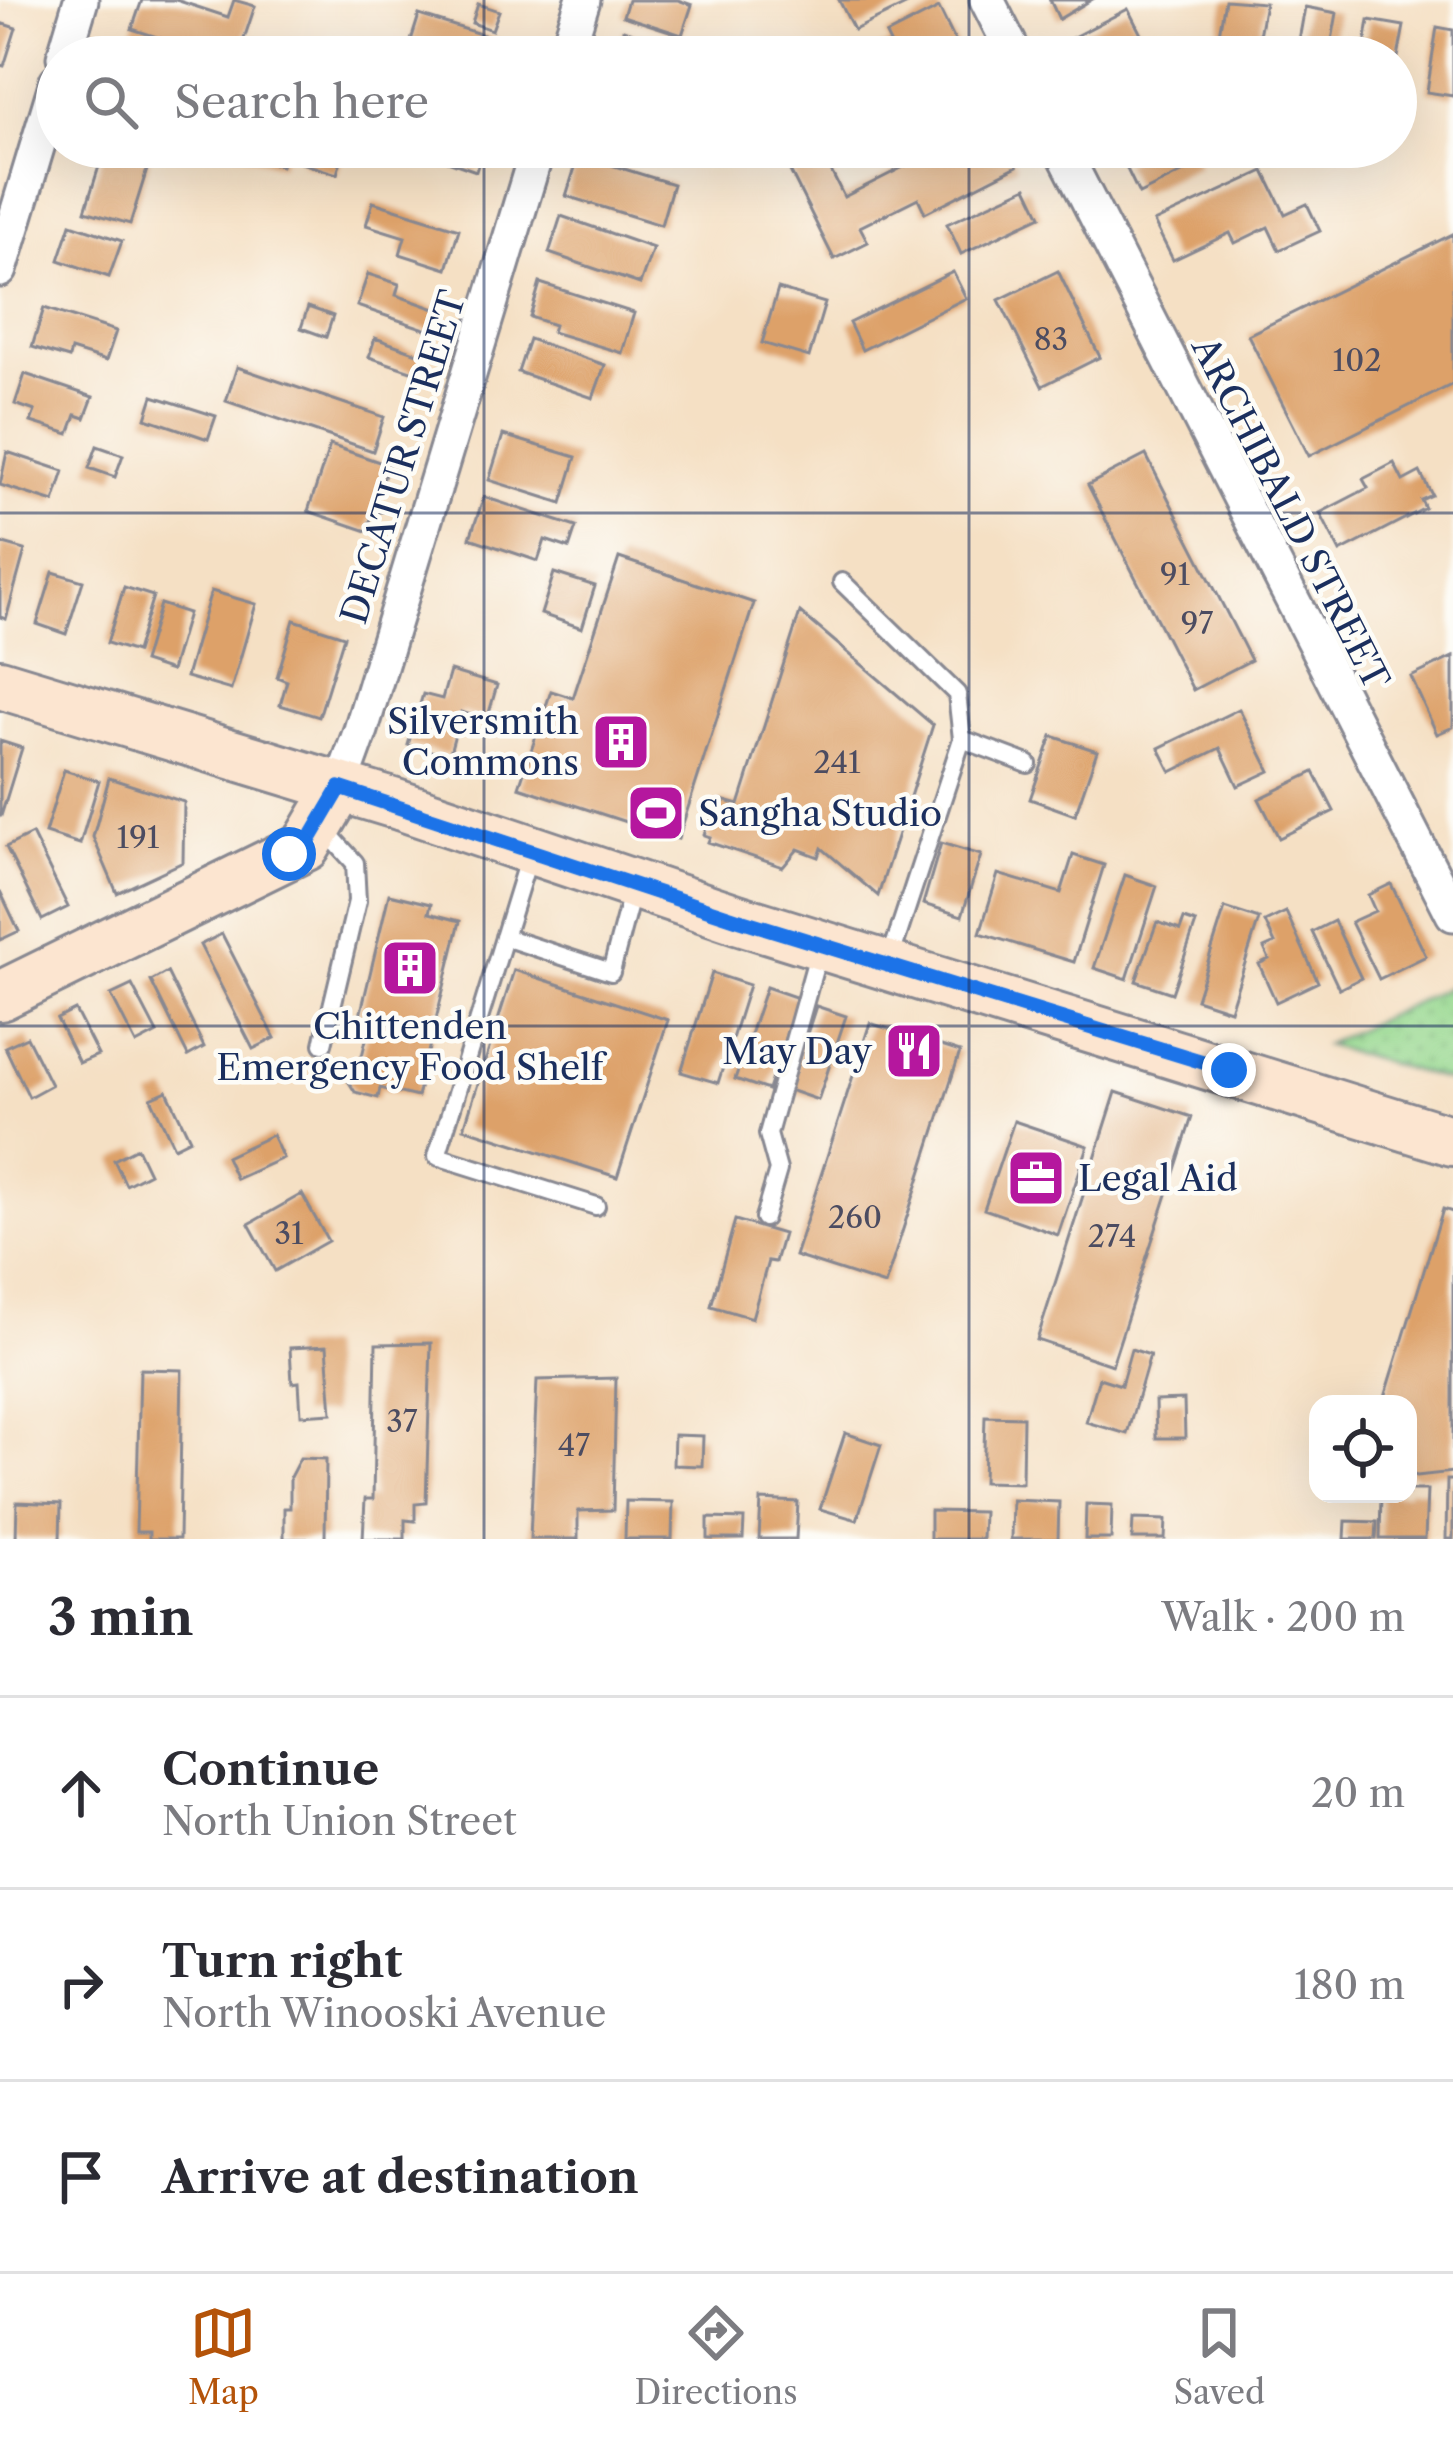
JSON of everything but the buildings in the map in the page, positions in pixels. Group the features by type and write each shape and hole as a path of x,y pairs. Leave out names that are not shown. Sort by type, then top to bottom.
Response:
{"main road":[{"path":"0,684 330,806 397,804 530,852 1453,1141"},
{"path":"0,995 306,846 330,806"}],"street":[{"path":"70,36 81,0"},
{"path":"572,36 583,0"},
{"path":"987,0 1005,36"},
{"path":"0,270 36,150"},
{"name":"DECATUR STREET","path":"330,806 362,730 532,168"},
{"name":"ARCHIBALD STREET","path":"1072,168 1453,914"}],"lane":[{"path":"842,582 957,694 962,739 888,966"},
{"path":"962,739 1028,764"},
{"path":"323,1044 357,901 355,863 330,806"},
{"path":"530,852 437,1156 596,1206"},
{"path":"504,937 610,972 634,884"},
{"path":"764,1218 778,1170 768,1134 821,944"}],"green space":[{"path":"1448,987 1453,999 1453,1082 1325,1045"}],"place":[{"name":"Silversmith Commons","path":"621,742"},
{"name":"Sangha Studio","path":"656,813"},
{"name":"Chittenden Emergency Food Shelf","path":"410,968"},
{"name":"May Day","path":"914,1051"},
{"name":"Legal Aid","path":"1036,1178"}],"route":[{"path":"289,854 306,846 340,788 737,919 1229,1070"}]}
